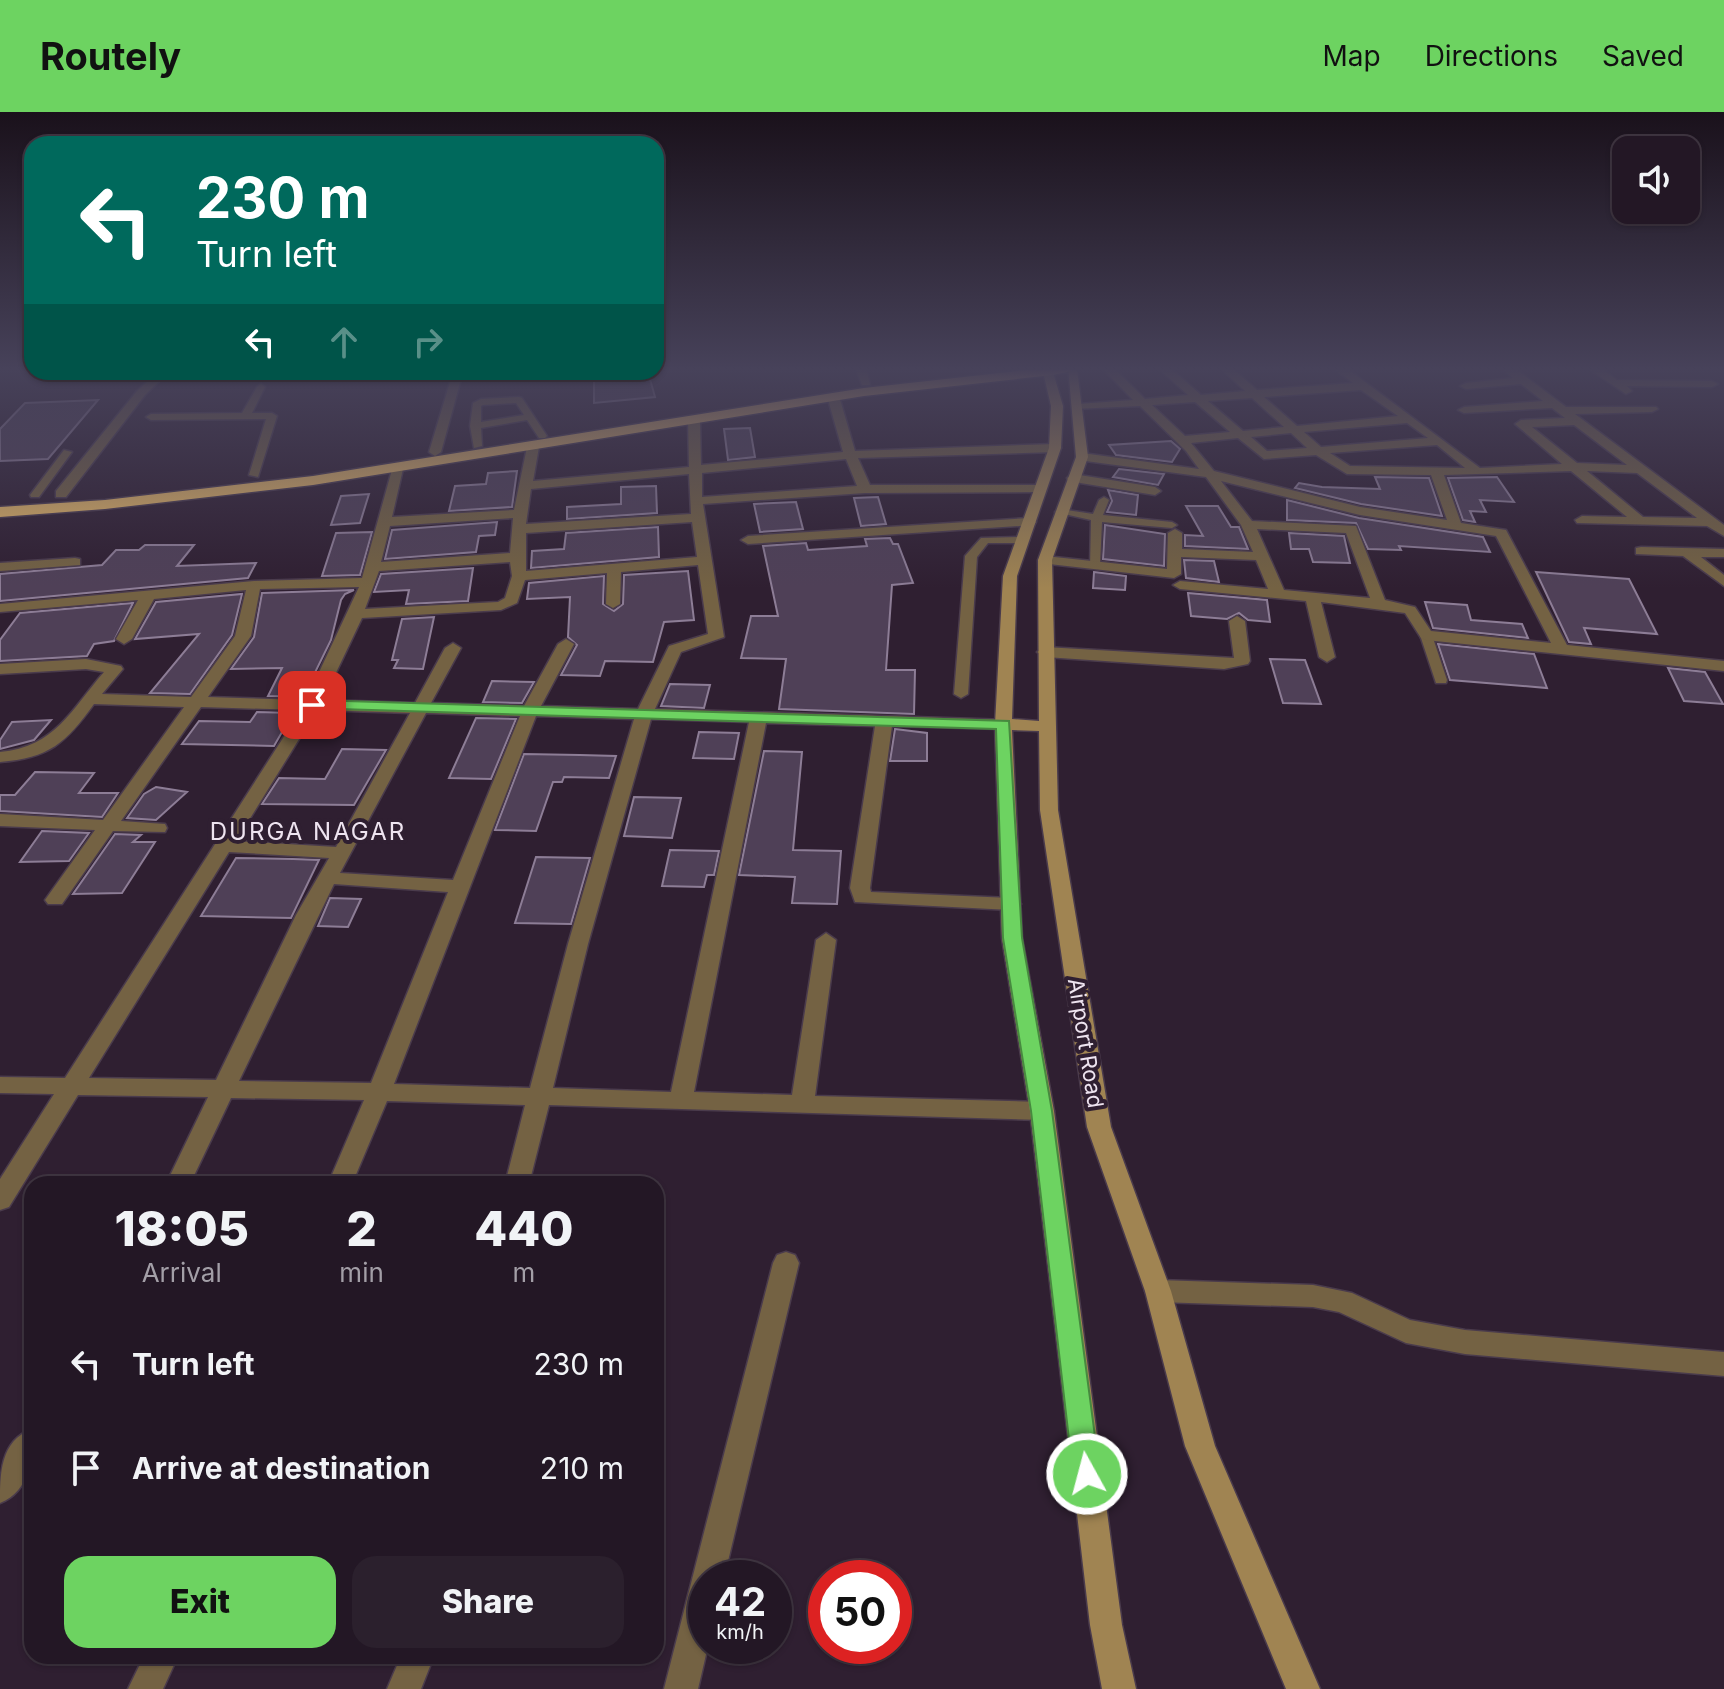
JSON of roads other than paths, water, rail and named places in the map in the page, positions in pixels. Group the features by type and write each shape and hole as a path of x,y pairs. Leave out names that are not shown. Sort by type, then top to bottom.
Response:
{"highway":[{"path":"0,512 147,501 397,469 546,441"},
{"path":"0,497 254,475 477,446 548,441"}],"main road":[{"path":"1055,441 1010,576 1003,724 1012,938 1042,1111 1106,1625 1119,1689"},
{"name":"Airport Road","path":"1081,441 1082,457 1045,560 1046,726 1049,810 1099,1127 1158,1291 1200,1446 1303,1689"},
{"path":"1003,724 1046,726"}],"street":[{"path":"61,494 103,441"},
{"path":"435,452 438,441"},
{"path":"519,1176 578,944 644,714 675,649 716,637 696,501 694,441"},
{"path":"846,441 865,489"},
{"path":"1181,441 1248,525 1278,594"},
{"path":"1246,441 1264,455 1440,441 1477,472"},
{"path":"1307,441 1347,470 1477,472 1576,467 1640,469"},
{"path":"1542,441 1640,521"},
{"path":"1602,441 1724,532"},
{"path":"356,614 501,606 512,600 519,576 519,522 538,442"},
{"path":"526,486 850,455 1055,448"},
{"path":"1082,457 1209,474 1360,511 1501,533 1562,650"},
{"path":"0,1200 220,846 312,705 356,614 370,574 397,469"},
{"path":"1436,470 1456,528"},
{"path":"1073,478 1155,491"},
{"path":"696,501 865,489 1041,488"},
{"path":"382,522 699,518"},
{"path":"1582,520 1710,522"},
{"path":"748,540 1029,522"},
{"path":"1248,525 1351,529 1379,603"},
{"path":"1173,529 1178,586"},
{"path":"1641,551 1724,553"},
{"path":"1686,552 1724,582"},
{"path":"1175,553 1260,556"},
{"path":"0,608 147,597 517,557"},
{"path":"519,576 707,560"},
{"path":"1045,560 1094,565 1178,586 1379,603 1410,610 1426,635 1724,666"},
{"path":"0,567 75,562"},
{"path":"613,604 614,569"},
{"path":"55,900 200,702 243,636 254,585"},
{"path":"124,639 147,597"},
{"path":"1313,598 1327,657"},
{"path":"1045,652 1224,664 1242,661 1237,621"},
{"path":"343,1176 530,711 566,644"},
{"path":"182,1176 306,915 453,648"},
{"path":"0,669 86,664 115,669 51,745 29,754 0,757"},
{"path":"89,699 1003,724"},
{"path":"681,1099 759,717"},
{"path":"884,722 860,888 862,898 1011,904"},
{"path":"0,820 109,823 158,828"},
{"path":"220,846 342,853"},
{"path":"329,878 459,887"},
{"path":"803,1101 826,940"},
{"path":"0,1085 803,1101 1042,1111"},
{"path":"712,1560 786,1263"},
{"path":"1158,1291 1313,1296 1343,1301 1406,1331 1465,1342 1724,1364"},
{"path":"0,1489 24,1454"},
{"path":"681,1689 688,1661"},
{"path":"145,1689 158,1664"},
{"path":"404,1689 415,1664"}],"lane":[{"path":"254,475 266,441"},
{"path":"476,441 477,446"},
{"path":"35,495 67,452"},
{"path":"1094,565 1097,518 1104,500"},
{"path":"1060,512 1173,529"},
{"path":"961,694 971,556 985,540 1023,540"},
{"path":"1426,635 1441,680"}],"district":[{"name":"DURGA NAGAR","path":"308,831"}]}
